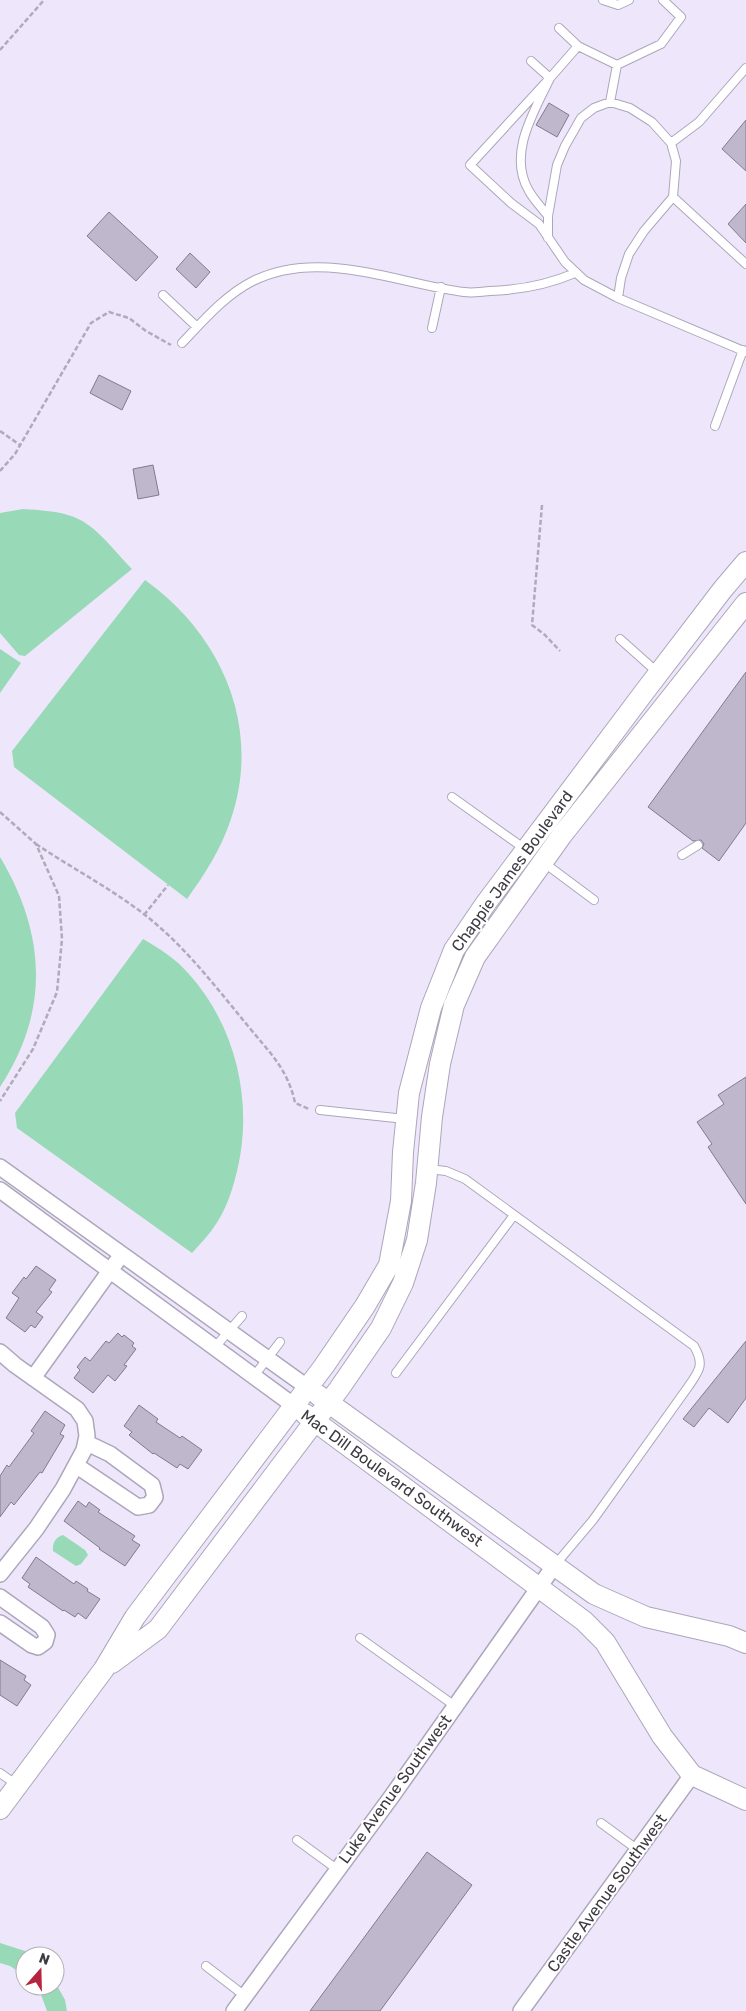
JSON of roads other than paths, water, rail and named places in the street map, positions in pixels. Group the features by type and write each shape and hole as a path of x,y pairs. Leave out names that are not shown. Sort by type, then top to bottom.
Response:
{"street":[{"name":"Chappie James Boulevard","path":"104,1669 158,1629 314,1421 381,1328 403,1283 417,1240 428,1169 432,1118 440,1064 454,1005 475,957 535,856 659,673 722,589 746,562"},
{"name":"Chappie James Boulevard","path":"104,1669 135,1617 324,1366 389,1265 401,1200 409,1093 431,1008 454,950 535,856 562,835 746,603"},
{"name":"Mac Dill Boulevard Southwest","path":"0,1167 594,1594 619,1607 646,1617 746,1642"},
{"name":"Mac Dill Boulevard Southwest","path":"0,1190 110,1269 584,1621 605,1642 662,1736 692,1775 746,1800"},
{"path":"33,1378 110,1269 122,1255"},
{"path":"0,1352 77,1409 86,1426 86,1443 76,1466 47,1513 0,1574"},
{"path":"76,1466 138,1507 149,1505 154,1497 155,1490 152,1485 110,1454 86,1443"},
{"name":"Luke Avenue Southwest","path":"234,2011 338,1870 554,1566"},
{"path":"0,1597 42,1627 46,1635 45,1642 38,1647 32,1645 0,1624"},
{"path":"0,1809 104,1669"},
{"name":"Castle Avenue Southwest","path":"525,2010 692,1775"}],"lane":[{"path":"603,0 618,5 629,0"},
{"path":"617,66 661,44 681,17 663,0"},
{"path":"559,28 578,46 617,66"},
{"path":"578,46 470,165 510,203 539,224 565,262 584,280 618,298 744,351 715,426"},
{"path":"531,61 550,78"},
{"path":"610,102 617,66"},
{"path":"671,143 699,122 746,68"},
{"path":"548,216 529,191 521,173 521,148 532,116 550,78"},
{"path":"548,238 548,216 557,165 564,146 581,118 594,108 610,102 630,108 652,122 671,143 676,161 673,197 644,231 629,254 618,298"},
{"path":"673,197 746,264"},
{"path":"182,343 229,297 252,281 281,270 299,266 325,266 466,292 516,290 553,282 575,273"},
{"path":"432,328 441,288"},
{"path":"163,296 196,328"},
{"path":"620,639 659,673"},
{"path":"452,797 594,900"},
{"path":"682,855 698,845"},
{"path":"320,1110 406,1119"},
{"path":"428,1169 446,1171 465,1179 694,1346 700,1356 700,1369 688,1387 593,1520 554,1566"},
{"path":"396,1373 514,1215"},
{"path":"215,1347 242,1316"},
{"path":"254,1376 280,1342"},
{"path":"360,1638 455,1706"},
{"path":"0,1774 18,1785"},
{"path":"601,1823 638,1850"},
{"path":"297,1840 338,1870"},
{"path":"206,1966 245,1996"}]}
